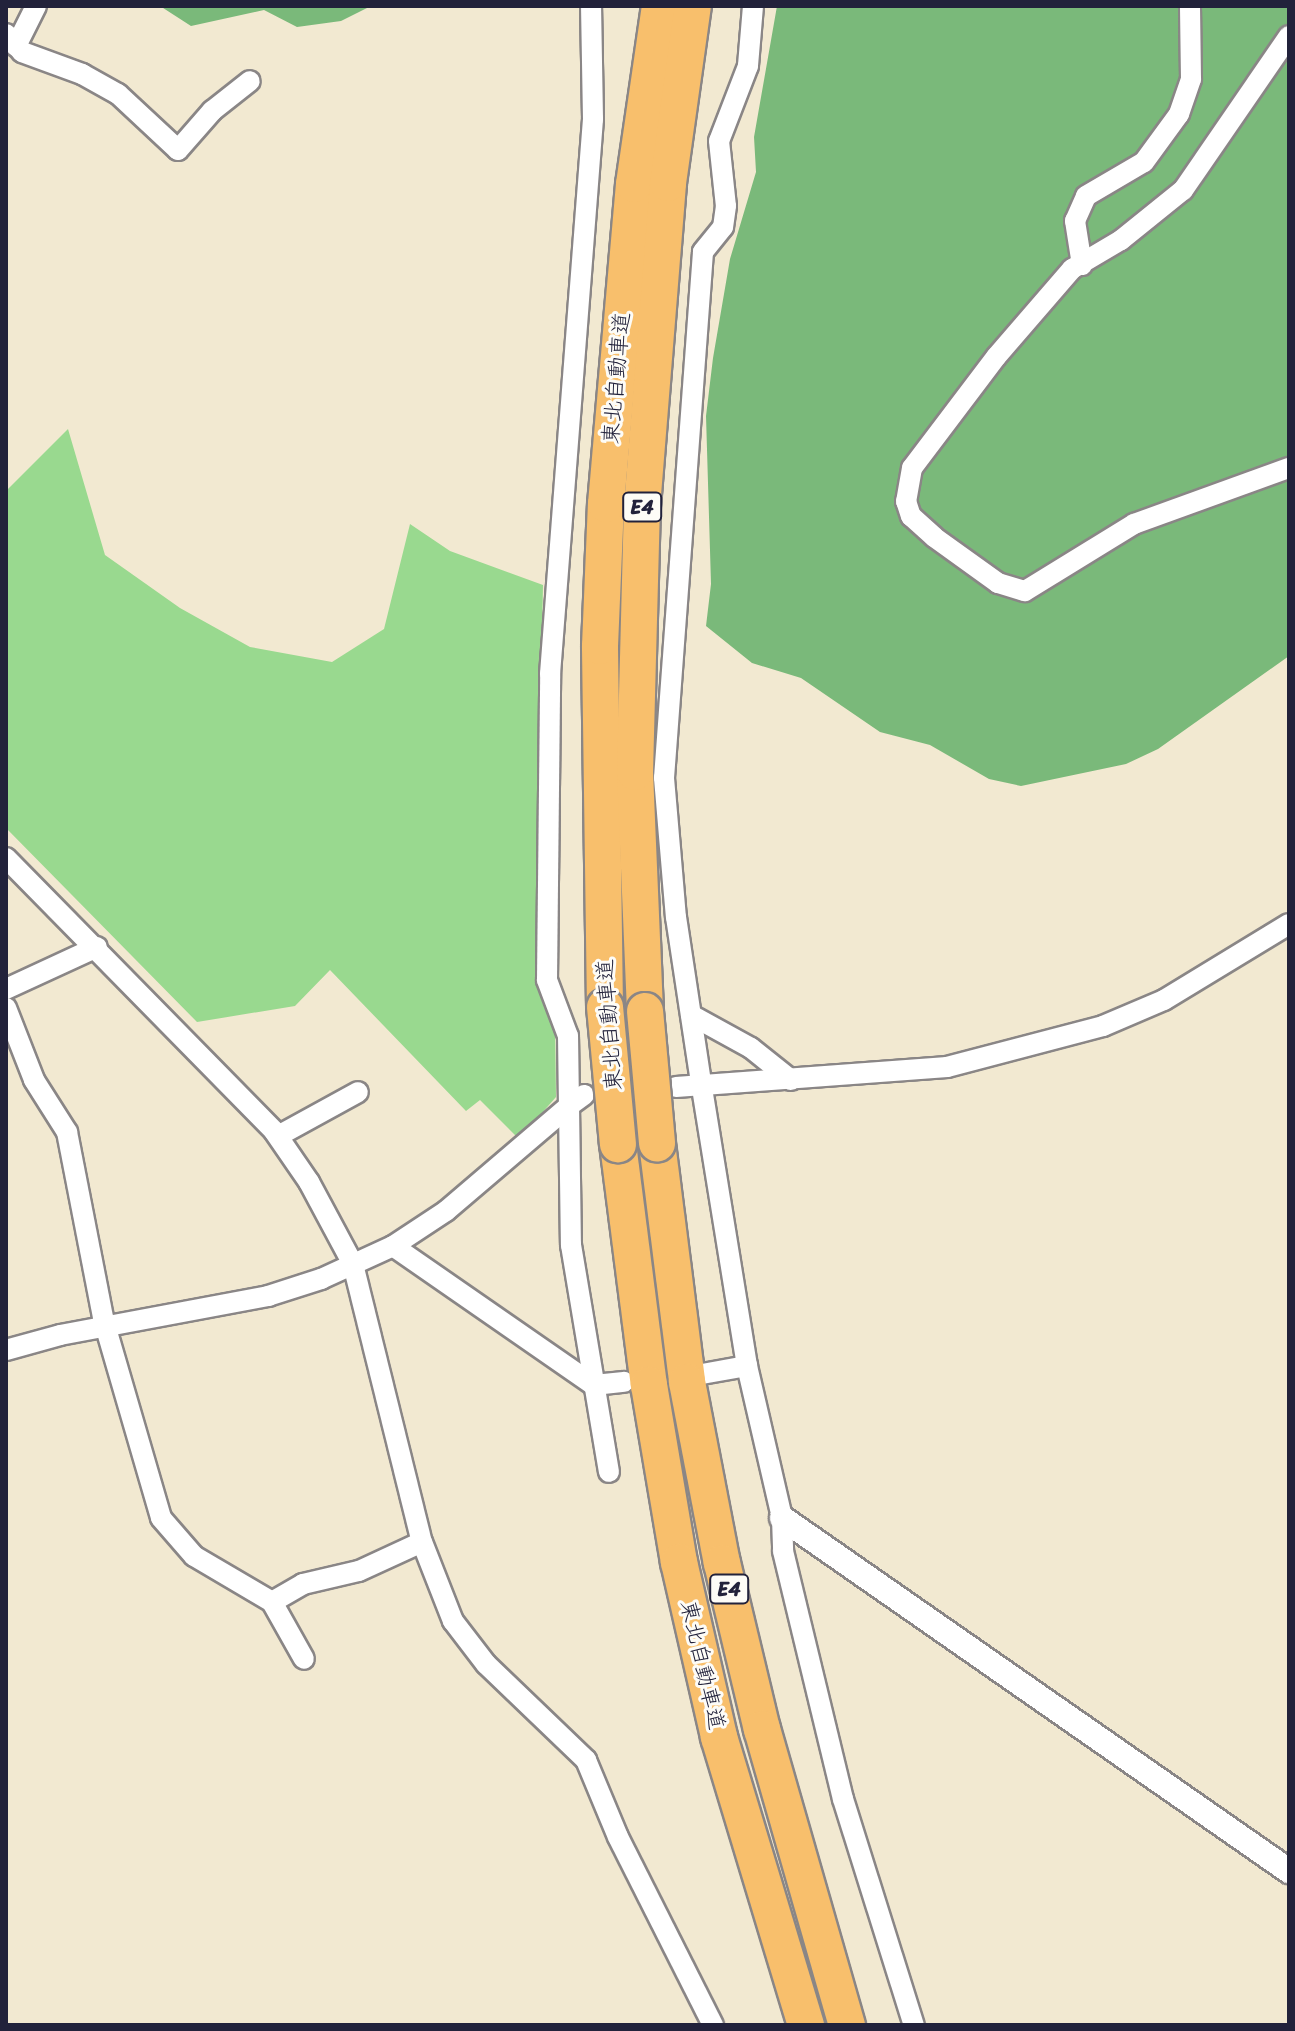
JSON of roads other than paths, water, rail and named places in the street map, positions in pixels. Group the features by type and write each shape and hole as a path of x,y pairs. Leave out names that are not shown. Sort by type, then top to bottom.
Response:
{"highway":[{"name":"東北自動車道","path":"660,6 634,184 606,504 600,646 605,1007 618,1144 649,1385 679,1562 719,1737 806,2025"},
{"name":"東北自動車道","path":"693,6 668,183 642,507 635,772 645,1011 657,1143 687,1382 722,1563 762,1729 847,2025"}],"street":[{"path":"36,6 11,40 118,94 178,150 212,111 250,81"},
{"path":"591,6 593,119 550,674 547,980 568,1036 576,1100 571,1245 609,1472"},
{"path":"753,6 748,66 719,141 726,206 723,227 703,252 664,749 676,917 747,1366 782,1518 783,1551 812,1685 914,2025"},
{"path":"1082,265 1075,221 1086,196 1144,162 1179,114 1191,79 1190,6"},
{"path":"1289,36 1183,190 1082,265 1072,269 996,357 912,468 905,487 911,516 998,583 1025,591 1134,524 1289,468"},
{"path":"6,858 97,947 278,1136 353,1264 422,1542 453,1621 486,1664 586,1760 618,1837 713,2025"},
{"path":"676,1087 702,1088 947,1067 1103,1026 1164,1000 1289,924"},
{"path":"6,989 97,947"},
{"path":"6,1008 34,1080 67,1132 107,1327 161,1518 194,1556 272,1602 304,1659"},
{"path":"691,1015 751,1048 791,1080"},
{"path":"278,1136 358,1092"},
{"path":"6,1350 268,1296 353,1264 393,1246 485,1182 576,1100"},
{"path":"393,1246 594,1385 624,1382"},
{"path":"702,1374 747,1366"},
{"path":"782,1518 1289,1871"},
{"path":"272,1602 303,1584 359,1571 422,1542"}]}
